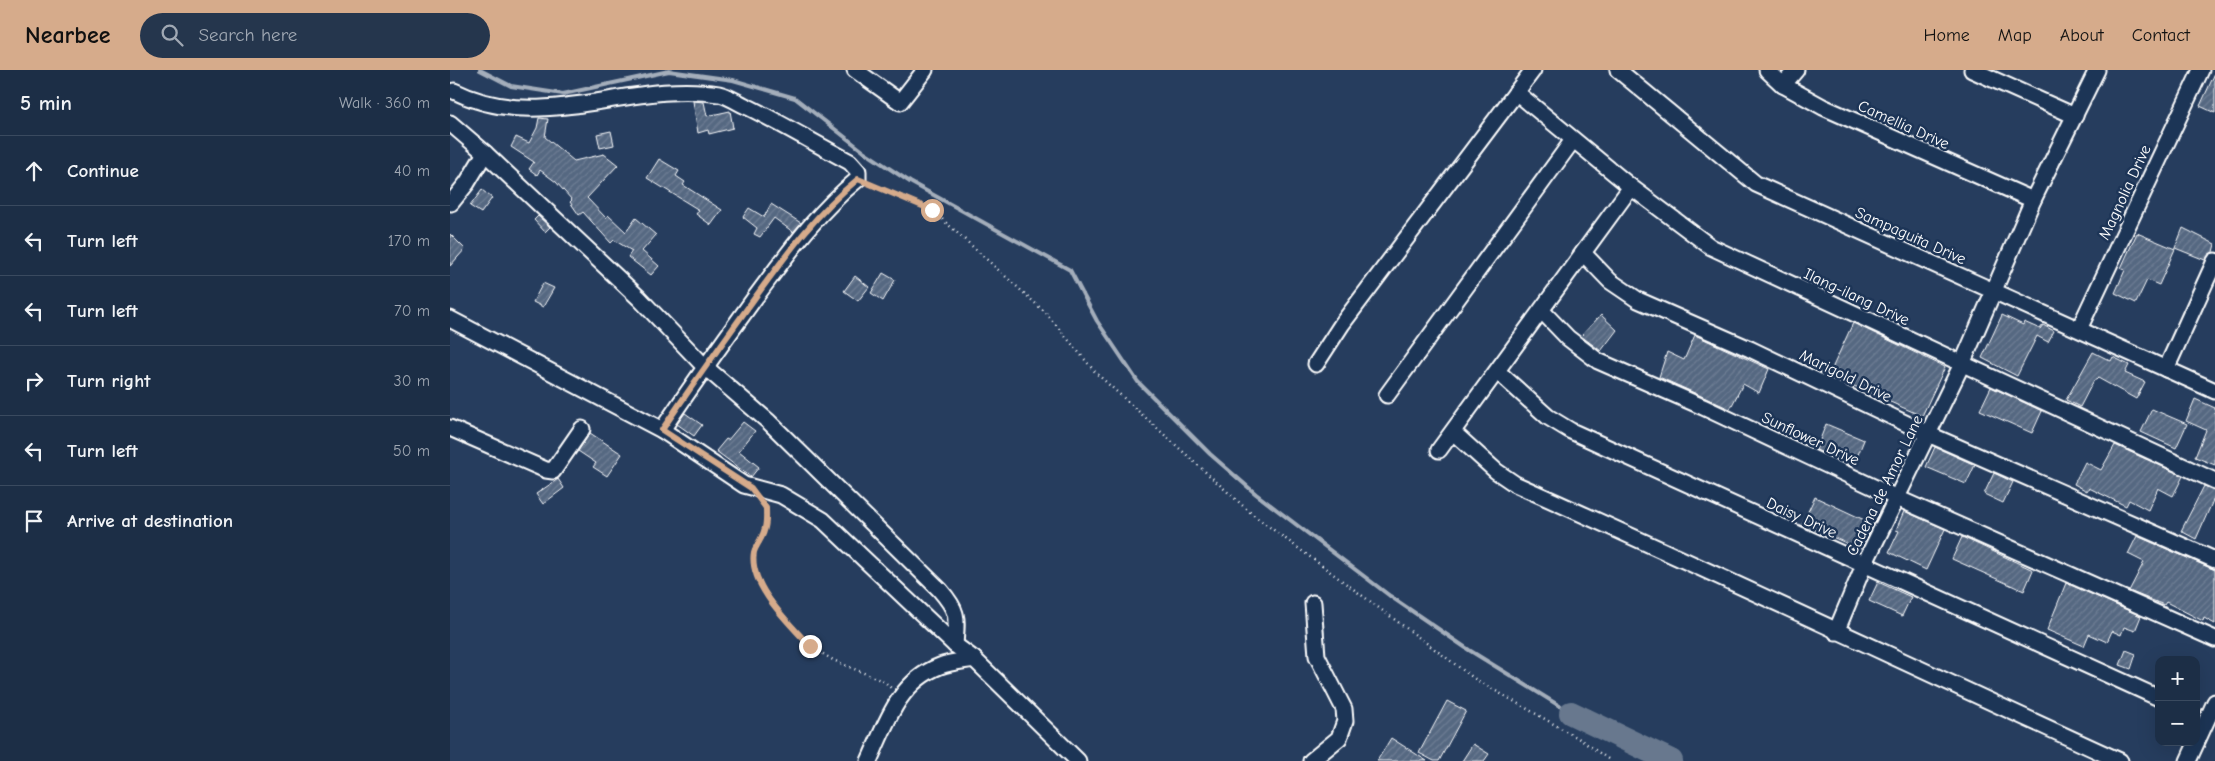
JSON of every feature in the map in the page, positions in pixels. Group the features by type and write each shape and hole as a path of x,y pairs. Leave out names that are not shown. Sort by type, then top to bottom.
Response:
{"street":[{"path":"855,70 900,102 925,70"},
{"path":"1316,364 1342,324 1533,70"},
{"name":"Sampaguita Drive","path":"1618,70 1756,184 2215,391"},
{"name":"Camellia Drive","path":"1766,70 1784,85 1823,107 2033,200"},
{"path":"1784,85 1796,70"},
{"path":"1972,70 2075,116"},
{"name":"Cadena de Amor Lane","path":"1836,632 1864,565 1962,364 2033,200 2097,70"},
{"name":"Magnolia Drive","path":"2079,329 2201,70"},
{"path":"454,91 476,100 516,107 571,107 672,90 721,94 850,162 858,171 858,179 834,198 806,230 704,366 662,430"},
{"name":"Ilang-ilang Drive","path":"1516,92 1631,187 1711,247 2215,481"},
{"path":"450,123 485,153 639,298 704,366 769,422 940,590 953,605 957,616 955,645"},
{"path":"1387,395 1573,140"},
{"path":"450,216 453,211 450,203 467,183 485,153"},
{"path":"1439,450 1498,372 1631,187"},
{"name":"Marigold Drive","path":"1583,253 1610,281 1638,300 1750,348 1928,434 2215,560"},
{"path":"2166,368 2215,261"},
{"name":"Sunflower Drive","path":"1542,311 1568,338 1598,361 1702,407 1897,498 2215,639"},
{"path":"450,319 662,430 751,488 780,495 823,520 955,645 974,659 1078,761"},
{"name":"Daisy Drive","path":"1498,372 1548,417 1571,431 2155,696"},
{"path":"450,428 546,470 553,471 582,429"},
{"path":"1453,432 1496,471 1515,484 1688,561 1836,632 2120,761"},
{"path":"1311,761 1339,738 1345,720 1344,709 1317,656 1313,603"},
{"path":"868,761 896,701 912,682 940,666 974,659"},
{"path":"2188,761 2215,702"}],"path":[{"path":"858,179 932,210 1046,314 1096,374 1252,514 1475,679 1578,738 1612,761"},
{"path":"751,488 766,508 765,530 754,551 753,568 761,586 780,613 810,646 833,660 885,682 893,691 896,701"}],"building":[{"path":"2215,73 2215,113 2200,106"},
{"path":"693,101 704,102 707,116 730,111 733,128 709,134 708,130 698,133"},
{"path":"539,118 548,119 545,137 574,161 604,154 618,165 587,198 606,218 608,215 626,232 636,218 656,235 642,251 659,266 651,275 628,257 632,251 614,240 611,243 583,212 579,215 570,202 572,200 556,182 540,170 537,175 529,169 534,162 511,147 516,137 529,143 537,128"},
{"path":"611,131 614,145 600,148 597,134"},
{"path":"659,159 679,171 676,176 685,182 683,185 722,210 711,225 696,214 699,210 647,178"},
{"path":"482,190 492,198 481,213 470,206"},
{"path":"771,204 801,223 793,232 774,218 760,237 754,234 757,228 743,217 749,208 764,217"},
{"path":"538,216 550,227 545,232 534,220"},
{"path":"2183,228 2215,244 2213,252 2205,260 2175,248"},
{"path":"2137,233 2175,249 2159,285 2147,280 2136,303 2115,293 2125,270 2121,268"},
{"path":"450,234 465,249 450,266"},
{"path":"883,273 895,280 883,301 871,293"},
{"path":"855,276 869,287 858,301 844,291"},
{"path":"543,283 554,288 543,307 533,302"},
{"path":"1601,315 1617,330 1601,351 1581,336"},
{"path":"2002,315 2023,325 2024,322 2040,329 2043,325 2054,331 2048,342 2037,336 2017,376 1982,358"},
{"path":"1853,323 1945,367 1922,416 1829,375"},
{"path":"1695,335 1769,369 1759,393 1743,384 1730,409 1659,377 1667,352 1684,360"},
{"path":"2093,352 2111,361 2113,357 2129,365 2125,373 2145,382 2136,399 2098,378 2094,380 2080,407 2066,400"},
{"path":"1991,387 2042,411 2032,433 1980,410"},
{"path":"2195,399 2215,408 2215,465 2195,457 2206,430 2186,421"},
{"path":"2152,409 2187,424 2176,448 2141,432"},
{"path":"685,413 702,425 694,436 677,424"},
{"path":"743,422 755,431 739,451 759,467 751,477 716,451"},
{"path":"1826,424 1864,440 1853,467 1816,450"},
{"path":"590,433 622,454 607,476 593,467 596,463 578,451"},
{"path":"2115,445 2183,476 2173,496 2158,488 2148,510 2129,500 2126,506 2089,488 2087,491 2074,484 2085,462 2101,470"},
{"path":"1935,447 1975,465 1966,484 1926,467"},
{"path":"1994,473 2013,482 2003,503 1984,494"},
{"path":"558,479 564,488 543,504 536,494"},
{"path":"2204,486 2215,490 2215,496 2196,539 2181,531"},
{"path":"1815,497 1873,524 1860,549 1802,524"},
{"path":"1904,511 1945,529 1926,570 1889,552 1899,531 1896,530"},
{"path":"2137,536 2215,570 2215,624 2204,618 2203,621 2166,602 2164,605 2129,591 2144,562 2128,554"},
{"path":"1962,537 2033,570 2024,591 1952,559"},
{"path":"1878,582 1911,597 1902,616 1869,601"},
{"path":"2066,583 2141,616 2135,631 2124,627 2121,635 2112,631 2107,642 2089,634 2084,646 2047,630"},
{"path":"2126,650 2136,654 2131,669 2120,665"},
{"path":"1447,701 1466,711 1439,761 1434,761 1419,753"},
{"path":"1391,738 1427,761 1377,761"},
{"path":"1473,744 1489,754 1484,761 1462,761"}],"waterway":[{"path":"480,70 511,86 563,94 669,71 733,80 795,98 863,151 910,182 1070,270 1097,321 1138,382 1210,454 1256,494 1390,596 1469,650 1571,713"},
{"path":"1571,713 1671,761"}],"route":[{"path":"810,646 780,613 761,586 753,568 754,551 765,530 766,508 751,488 662,430 704,366 801,236 834,198 858,179 932,210"}]}
